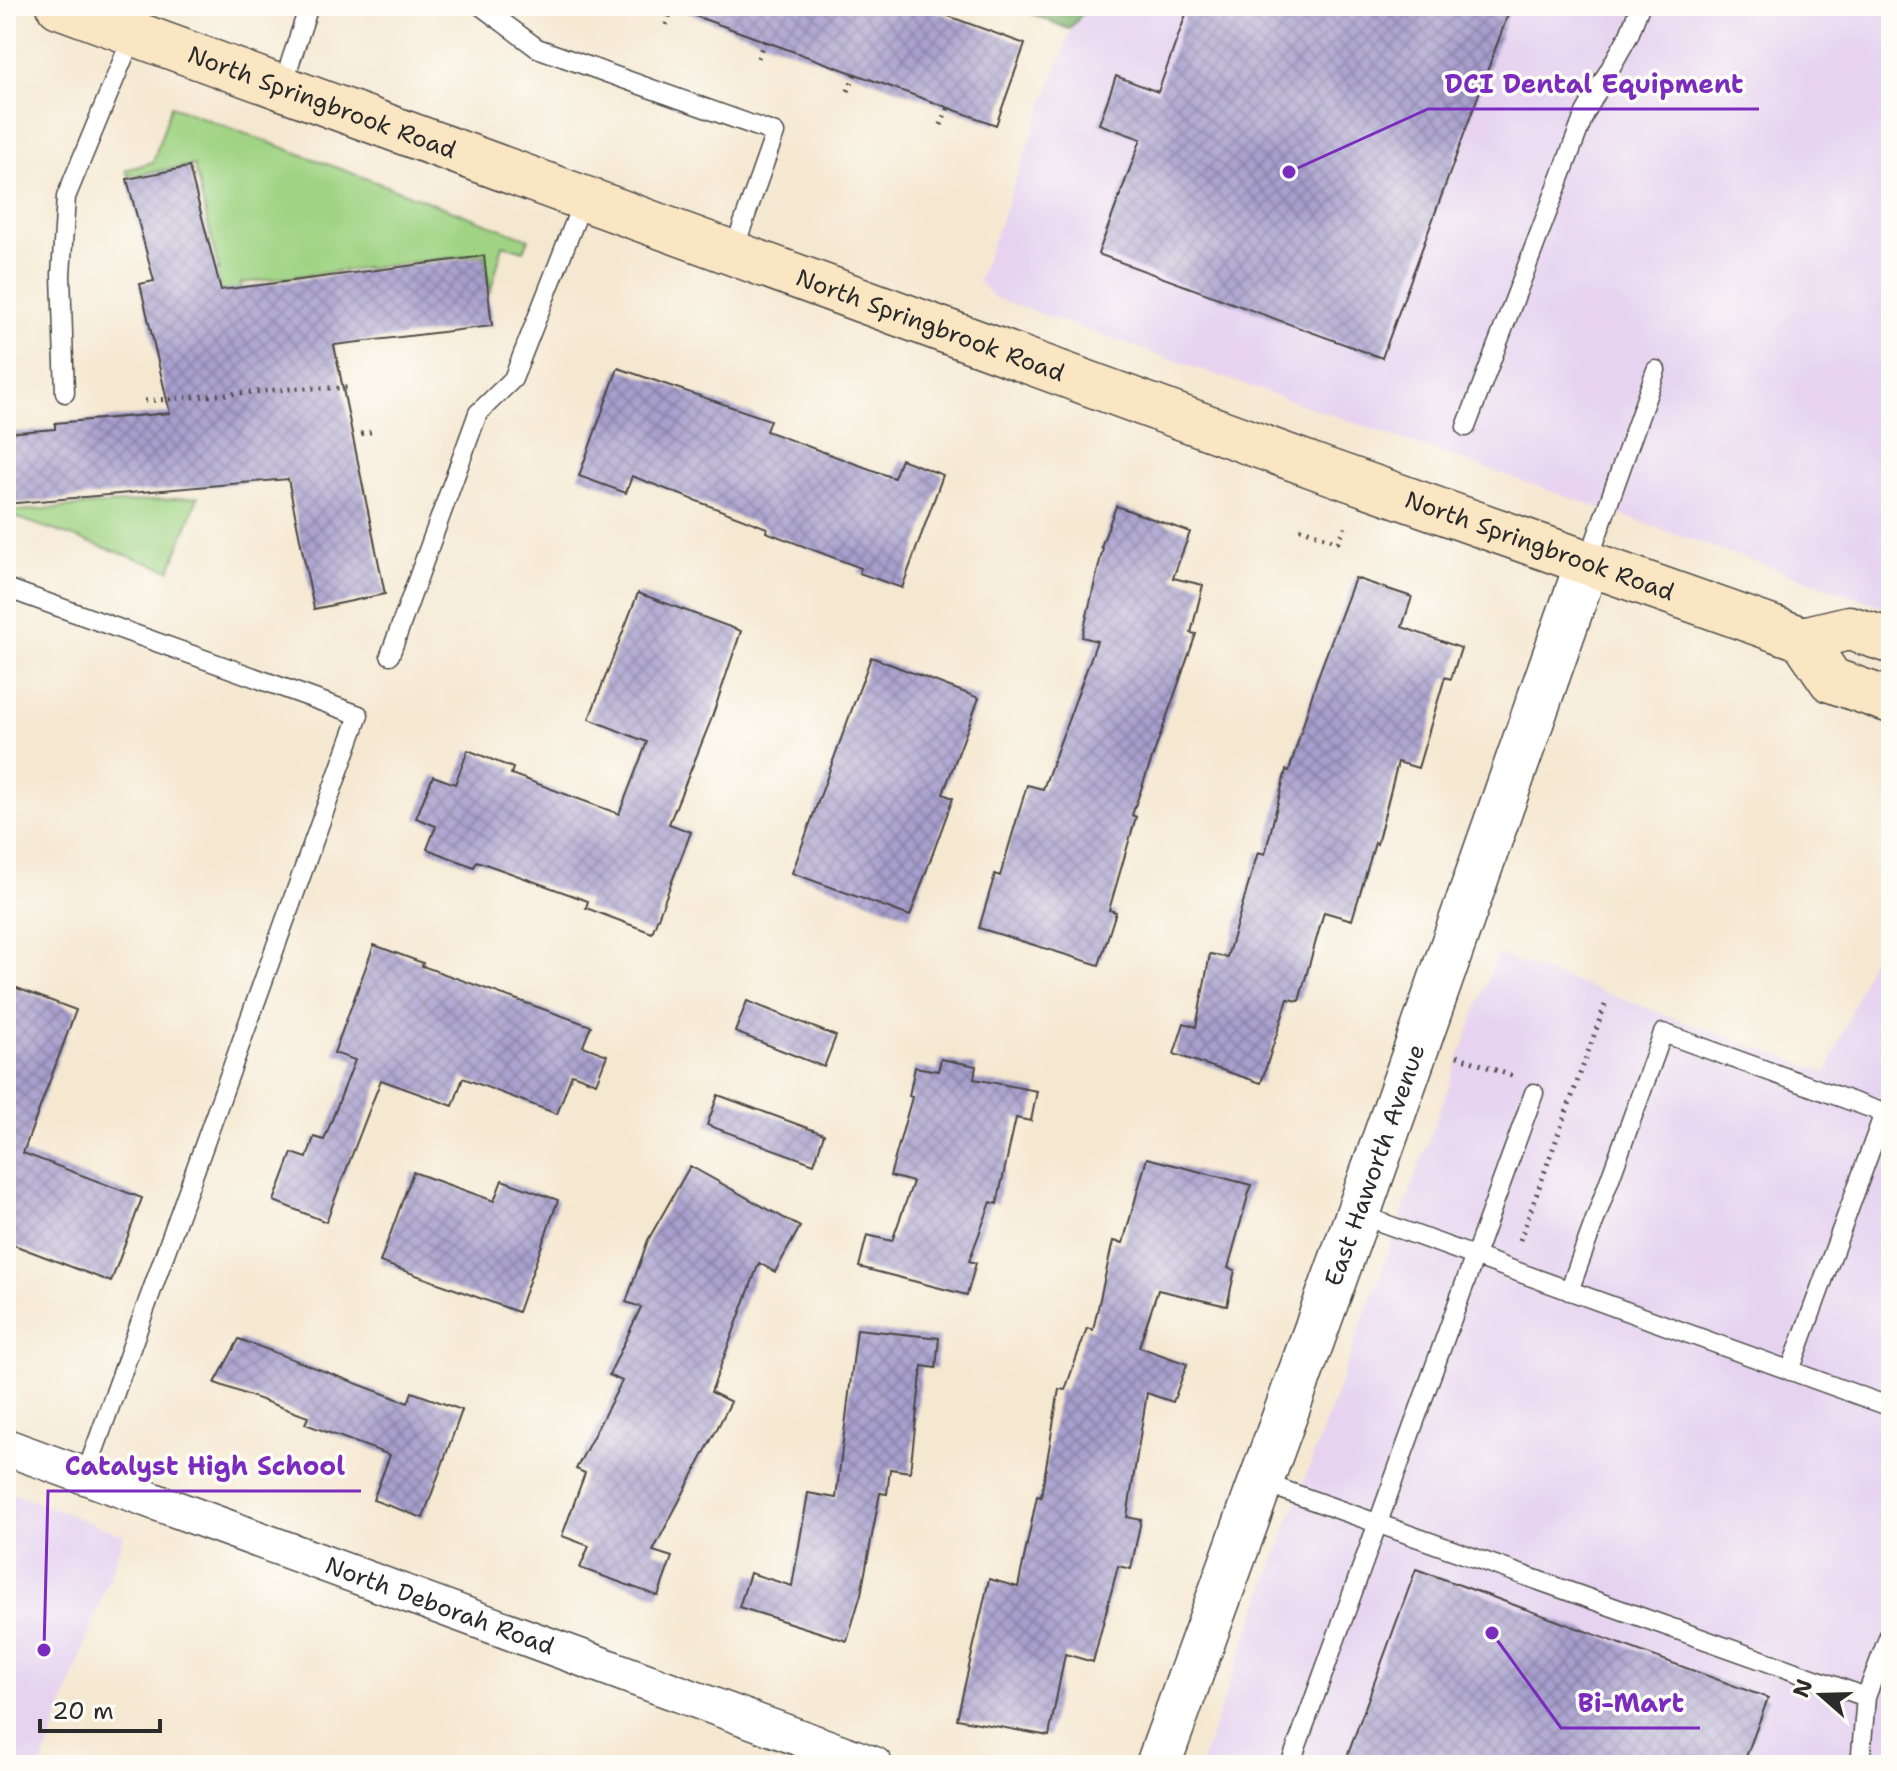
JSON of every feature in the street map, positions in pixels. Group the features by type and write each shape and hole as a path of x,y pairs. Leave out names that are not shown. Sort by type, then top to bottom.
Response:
{"main road":[{"name":"North Springbrook Road","path":"59,6 583,201 1803,639"},
{"path":"1891,641 1849,628 1803,639 1831,680 1891,701"}],"street":[{"name":"East Haworth Avenue","path":"1158,1765 1358,1214 1587,564"},
{"name":"North Deborah Road","path":"6,1447 874,1765"}],"lane":[{"path":"281,90 309,6"},
{"path":"481,6 537,48 775,133 732,255"},
{"path":"1466,427 1585,113 1629,35 1640,6"},
{"path":"65,393 61,275 66,197 133,35"},
{"path":"390,655 478,413 513,379 583,201"},
{"path":"1587,564 1656,370"},
{"path":"6,588 359,715 85,1476"},
{"path":"1569,1291 1663,1033 1857,1103 1884,1113 1790,1371"},
{"path":"1290,1765 1477,1258 1534,1093"},
{"path":"1358,1214 1891,1407"},
{"path":"1261,1482 1866,1697"},
{"path":"1860,1765 1866,1697 1891,1630"}],"path":[{"path":"666,25 673,6"},
{"path":"758,58 764,41"},
{"path":"848,91 855,74"},
{"path":"941,125 948,107"},
{"path":"145,401 301,388 350,388"},
{"path":"361,434 375,431"},
{"path":"1300,528 1338,542 1345,527"},
{"path":"1520,1240 1605,1005"}],"shaded area":[{"path":"1080,6 1891,6 1891,609 995,298 978,281"},
{"path":"1891,907 1891,1765 1200,1765 1497,954 1827,1073"},
{"path":"6,1491 124,1535 42,1765 6,1765"}],"green space":[{"path":"1013,6 1089,6 1069,29"},
{"path":"171,106 529,239 524,251 503,245 490,293 484,254 241,283 248,383 209,272 219,270 194,165 128,176 126,170 153,162"},
{"path":"198,497 170,570 6,514 6,512"}],"building":[{"path":"680,6 921,6 1025,44 996,125 679,10"},
{"path":"1189,6 1511,6 1382,358 1098,254 1141,139 1099,124 1116,76 1158,92"},
{"path":"189,167 221,290 484,256 492,326 334,345 385,594 314,609 288,479 6,504 6,433 55,429 55,423 170,413 140,284 154,281 127,179"},
{"path":"618,368 770,420 766,431 894,478 901,459 943,475 902,588 859,573 861,568 766,532 767,528 632,476 626,493 579,476"},
{"path":"1116,506 1190,532 1173,578 1203,585 1191,633 1196,634 1132,815 1136,817 1109,910 1116,912 1099,965 979,928 995,874 1000,876 1027,785 1043,789 1097,641 1082,637 1101,547"},
{"path":"1355,578 1412,597 1402,627 1461,648 1451,679 1445,677 1418,768 1398,762 1377,844 1352,920 1324,912 1299,1001 1288,999 1261,1083 1174,1054 1184,1023 1196,1027 1210,954 1227,957 1258,852 1265,854 1286,770 1289,771 1317,679"},
{"path":"638,593 741,631 711,720 669,824 691,832 652,933 586,908 588,901 477,861 474,867 427,849 436,826 416,818 433,776 455,784 468,750 513,768 511,774 619,814 647,742 589,719"},
{"path":"871,657 979,698 943,794 953,798 910,916 792,873"},
{"path":"374,945 423,963 422,966 591,1026 583,1046 607,1055 596,1083 572,1074 557,1114 463,1078 453,1106 381,1080 326,1222 274,1201 292,1153 307,1158 314,1137 324,1140 355,1060 334,1053"},
{"path":"6,984 76,1010 23,1153 142,1198 111,1282 6,1242"},
{"path":"747,1001 836,1036 824,1067 735,1032"},
{"path":"941,1059 976,1066 974,1079 1037,1091 1031,1121 1016,1118 997,1204 991,1202 969,1261 976,1263 967,1295 859,1267 867,1235 892,1241 913,1182 890,1176 912,1097 909,1096 915,1067 938,1071"},
{"path":"718,1095 824,1134 814,1164 707,1125"},
{"path":"1147,1158 1251,1185 1228,1268 1235,1270 1227,1306 1158,1290 1139,1347 1187,1364 1173,1402 1147,1393 1127,1517 1141,1520 1131,1569 1118,1566 1093,1662 1065,1654 1049,1736 957,1719 989,1579 1018,1587 1037,1496 1041,1497 1059,1389 1065,1390 1087,1328 1093,1330 1113,1241 1123,1243"},
{"path":"690,1166 800,1227 775,1272 759,1263 711,1392 731,1402 653,1551 672,1557 658,1596 580,1568 589,1546 562,1536 585,1473 576,1469 622,1381 609,1375 641,1307 626,1302 648,1240"},
{"path":"413,1172 494,1201 502,1180 558,1200 518,1312 380,1262"},
{"path":"857,1329 939,1338 936,1368 922,1366 910,1472 890,1469 887,1494 880,1493 861,1594 847,1641 739,1607 750,1573 792,1586 808,1493 836,1498"},
{"path":"239,1339 408,1403 412,1392 462,1410 423,1518 373,1500 390,1455 305,1424 308,1417 215,1383"},
{"path":"1416,1569 1768,1698 1743,1765 1344,1765"}],"place":[{"name":"DCI Dental Equipment","path":"1289,172"},
{"name":"Bi-Mart","path":"1492,1633"},
{"name":"Catalyst High School","path":"44,1650"}]}
